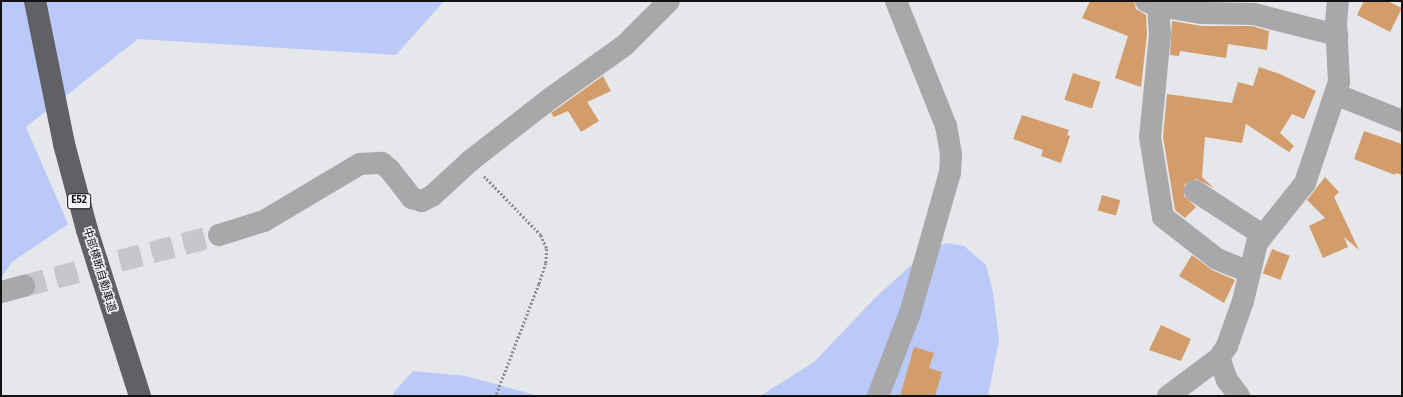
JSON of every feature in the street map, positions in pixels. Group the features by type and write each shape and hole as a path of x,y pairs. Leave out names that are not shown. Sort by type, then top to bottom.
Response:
{"highway":[{"name":"中部横断自動車道","path":"35,1 64,144 86,230 140,396"}],"street":[{"path":"219,236 264,221 360,164 382,163 412,198 422,201 432,196 470,161 551,98 625,45 669,1"},
{"path":"878,396 910,313 950,166 946,126 896,1"},
{"path":"1168,396 1220,358 1227,346 1261,234 1305,183 1335,94 1340,67 1337,35 1338,1"},
{"path":"1249,272 1217,259 1163,217 1150,137 1159,41 1152,4 1202,12 1254,14 1337,35"},
{"path":"1335,94 1402,121"},
{"path":"1195,191 1261,234"},
{"path":"1,292 24,286"},
{"path":"1220,358 1227,380 1239,396"}],"path":[{"path":"470,161 541,235 547,249 546,263 539,284 496,396"}],"shaded area":[{"path":"1,1 444,1 396,55 138,39 26,127 68,224 12,262 1,278"},
{"path":"946,243 964,246 986,265 993,292 999,340 988,396 760,396 814,362 877,296 927,251"},
{"path":"413,371 466,376 539,396 393,396 394,392"}],"building":[{"path":"1090,1 1134,1 1136,9 1146,15 1147,34 1141,87 1115,78 1128,36 1082,18"},
{"path":"1364,1 1387,1 1402,8 1390,32 1357,15"},
{"path":"1172,21 1202,26 1252,26 1269,31 1267,50 1228,44 1226,58 1180,51 1179,56 1170,55"},
{"path":"1259,67 1280,74 1316,91 1304,119 1292,114 1280,133 1294,146 1289,152 1246,124 1242,143 1205,137 1202,177 1214,188 1196,179 1185,184 1184,196 1196,207 1185,218 1175,210 1163,137 1167,94 1232,103 1238,82 1253,86"},
{"path":"1073,73 1101,82 1092,109 1064,100"},
{"path":"603,76 611,91 587,102 599,121 581,132 568,111 554,117 551,113"},
{"path":"1022,115 1069,130 1067,135 1070,136 1061,163 1041,156 1043,150 1013,139"},
{"path":"1364,131 1402,144 1402,175 1396,173 1395,175 1354,159"},
{"path":"1325,177 1339,192 1334,197 1359,250 1344,237 1348,247 1323,258 1309,226 1325,218 1307,200"},
{"path":"1102,195 1120,200 1116,216 1098,210"},
{"path":"1272,249 1290,256 1280,280 1263,273"},
{"path":"1192,255 1212,270 1235,280 1224,303 1179,276"},
{"path":"1161,325 1191,339 1181,361 1149,350"},
{"path":"914,347 934,353 929,368 942,372 935,396 900,396"}],"tunnel":[{"path":"24,286 219,235"}]}
